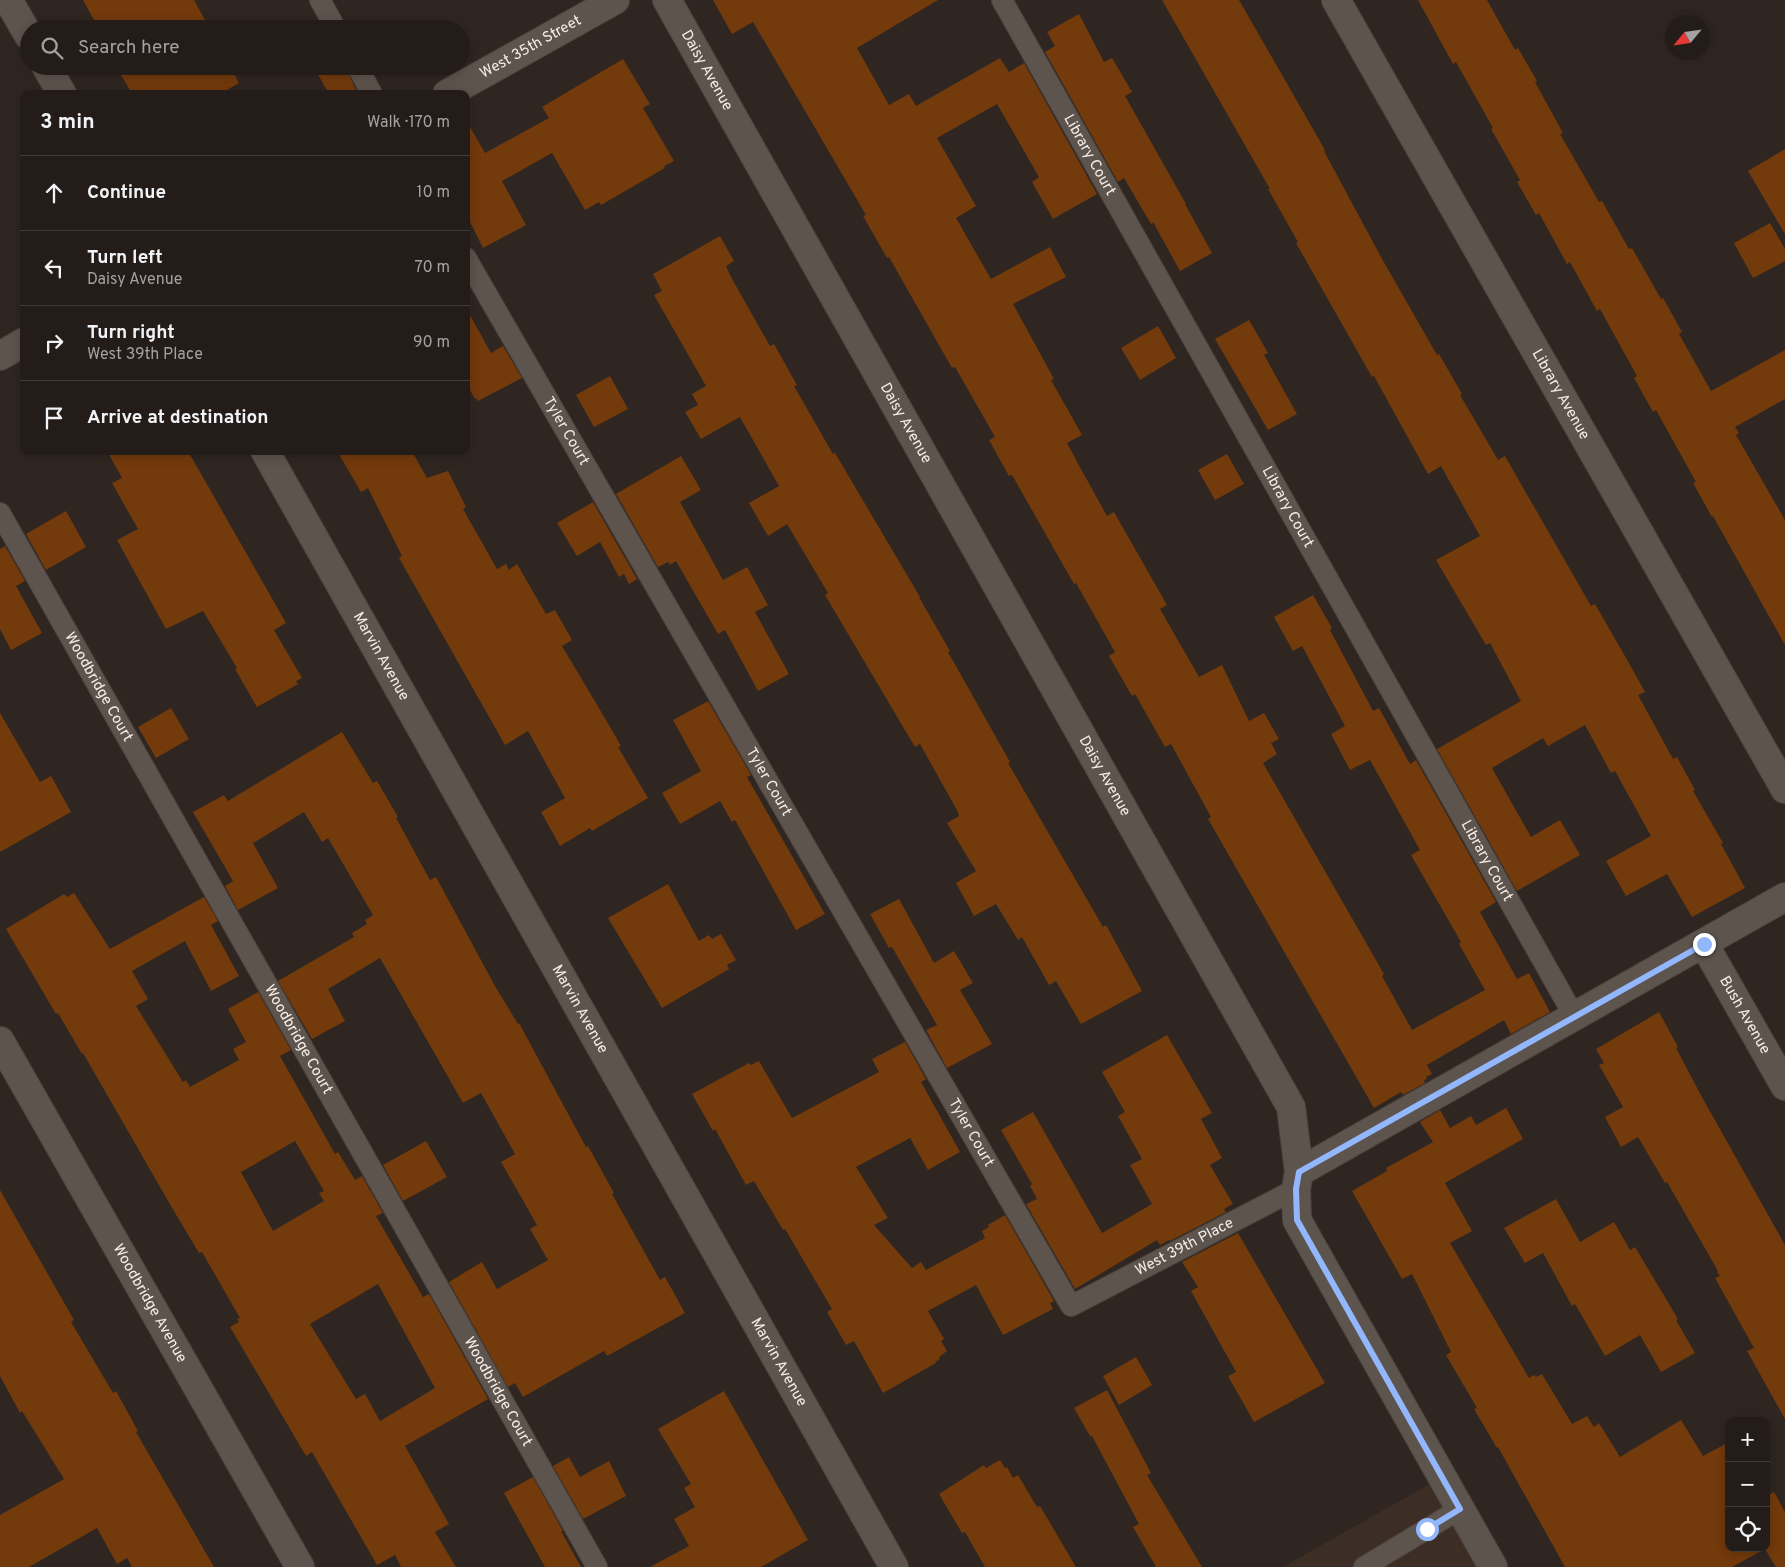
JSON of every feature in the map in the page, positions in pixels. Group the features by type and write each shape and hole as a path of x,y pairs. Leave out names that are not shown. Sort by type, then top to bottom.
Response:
{"street":[{"path":"8,0 20,21"},
{"name":"West 35th Street","path":"454,90 615,0"},
{"name":"Daisy Avenue","path":"667,0 1291,1107 1298,1181 1297,1220 1493,1567"},
{"name":"Library Avenue","path":"1336,0 1785,789"},
{"path":"51,75 60,90"},
{"path":"0,356 20,344"},
{"name":"Marvin Avenue","path":"267,455 894,1567"},
{"name":"West 39th Place","path":"1298,1181 1574,1016 1785,897"},
{"name":"Bush Avenue","path":"1704,944 1785,1086"},
{"name":"Woodbridge Avenue","path":"0,1041 300,1567"}],"lane":[{"path":"320,0 331,20"},
{"name":"Library Court","path":"1002,0 1574,1016"},
{"path":"362,75 370,90"},
{"name":"Tyler Court","path":"470,265 1071,1306"},
{"name":"Woodbridge Court","path":"0,513 597,1567"},
{"name":"West 39th Place","path":"1071,1306 1298,1181"},
{"path":"1364,1567 1460,1509"}],"shaded area":[{"path":"1442,1477 1493,1567 1283,1567"}],"building":[{"path":"83,0 194,0 205,20 94,20"},
{"path":"713,0 938,0 857,48 889,105 909,94 916,106 1000,58 1009,72 1024,63 1097,194 1053,219 1032,182 1039,177 997,104 937,138 976,206 956,218 991,279 1050,247 1066,277 1013,304 1054,379 1051,380 1082,435 1067,443 1107,516 1114,512 1167,605 1160,609 1199,677 1222,665 1249,721 1264,713 1279,739 1271,743 1277,754 1263,763 1384,974 1382,976 1412,1030 1485,990 1459,944 1461,942 1411,855 1420,850 1370,760 1350,770 1331,734 1345,726 1302,646 1293,651 1274,617 1313,595 1332,628 1330,630 1373,711 1379,708 1410,764 1416,760 1496,902 1480,912 1517,979 1529,973 1550,1012 1511,1034 1504,1020 1427,1065 1432,1074 1426,1077 1425,1083 1403,1095 1401,1092 1374,1108 1208,819 1211,817 1171,744 1165,747 1135,694 1132,696 1109,656 1115,652 1012,475 1009,476 989,440 995,437 955,367 952,368 889,257 887,258 863,216 866,215 753,22 732,34"},
{"path":"1162,0 1239,0 1325,150 1381,257 1437,355 1439,354 1462,394 1460,395 1498,460 1505,456 1591,606 1595,604 1625,656 1645,692 1638,695 1673,759 1677,757 1745,888 1692,917 1667,874 1626,896 1606,861 1651,836 1615,771 1611,773 1585,725 1548,746 1543,738 1492,768 1531,837 1560,820 1580,855 1517,891 1437,749 1521,701 1490,643 1486,645 1436,560 1480,536 1441,466 1428,474 1374,376 1372,377 1296,243 1298,242 1268,189 1270,189"},
{"path":"1418,0 1487,0 1515,50 1518,48 1537,81 1535,82 1563,133 1560,134 1599,202 1602,201 1629,249 1632,248 1661,299 1663,298 1682,332 1679,334 1711,391 1785,350 1785,399 1735,427 1739,433 1736,435 1785,520 1785,645 1693,483 1696,482 1656,410 1653,412 1634,378 1637,376 1600,309 1597,311 1570,262 1567,264 1539,213 1536,215 1517,182 1520,180 1491,129 1493,128 1456,62 1453,64"},
{"path":"1079,14 1104,62 1112,58 1132,92 1125,96 1212,253 1180,271 1153,222 1151,224 1124,178 1118,182 1045,52 1055,46 1047,32"},
{"path":"623,59 650,104 643,108 674,161 601,205 599,202 585,210 552,153 502,181 526,225 483,248 470,222 470,127 485,153 549,118 542,107"},
{"path":"121,75 235,75 239,83 227,90 130,90"},
{"path":"318,75 349,75 356,90 327,90"},
{"path":"1785,149 1785,234 1748,171"},
{"path":"1770,223 1785,249 1785,261 1753,278 1734,243"},
{"path":"720,236 734,261 726,266 731,277 770,346 774,344 797,385 794,386 833,454 835,453 920,597 950,651 948,652 1010,762 1008,763 1103,927 1106,925 1142,991 1081,1024 1056,981 1049,985 1022,937 1018,940 996,904 974,916 956,883 976,871 947,823 959,816 958,812 920,744 915,747 825,595 828,593 787,524 768,536 749,503 779,486 740,417 701,439 685,412 698,405 692,394 706,386 654,295 662,291 653,274"},
{"path":"470,315 491,353 503,346 522,378 478,401 470,390"},
{"path":"1249,320 1268,353 1264,355 1297,414 1268,430 1215,339"},
{"path":"1158,326 1176,358 1140,380 1121,348"},
{"path":"610,376 628,409 594,427 576,395"},
{"path":"1227,454 1244,484 1215,500 1198,470"},
{"path":"109,455 190,455 286,623 274,630 302,678 296,681 298,684 257,707 235,669 237,668 203,611 166,629 117,540 138,529 112,483 122,478"},
{"path":"339,455 414,455 427,478 448,471 466,507 463,509 497,569 506,564 509,570 517,564 546,614 555,610 572,640 562,646 621,746 618,747 648,798 592,831 590,828 560,846 541,812 565,798 528,731 505,745 399,558 402,556 368,488 361,492"},
{"path":"681,456 701,490 680,502 723,580 747,567 768,605 755,612 789,674 758,691 725,630 718,634 676,561 670,565 668,562 658,567 616,494"},
{"path":"593,502 637,579 629,584 624,574 619,577 600,542 577,556 557,523"},
{"path":"66,511 86,547 46,570 26,534"},
{"path":"5,546 25,581 16,586 42,633 11,650 0,629 0,549"},
{"path":"708,701 751,775 747,777 825,914 796,930 735,820 732,822 720,801 680,824 662,793 701,771 673,720"},
{"path":"171,708 189,739 156,758 138,727"},
{"path":"0,713 40,782 51,776 71,812 0,852"},
{"path":"342,732 373,783 377,781 398,817 396,818 430,880 436,877 495,986 519,1023 586,1147 588,1146 614,1193 612,1194 660,1280 665,1277 685,1313 607,1356 604,1351 523,1397 515,1383 508,1387 449,1282 482,1262 497,1289 548,1260 530,1229 537,1225 501,1162 515,1154 481,1093 463,1103 380,958 328,989 345,1021 312,1039 278,981 354,937 352,933 367,924 365,920 373,915 328,838 322,842 304,812 253,843 278,888 238,910 225,886 233,881 193,812 224,795 228,801"},
{"path":"668,884 699,941 709,935 712,939 721,934 736,960 727,965 729,969 662,1008 608,918"},
{"path":"74,893 110,949 204,897 218,921 211,925 239,976 211,991 185,941 132,971 148,999 136,1006 183,1082 186,1080 190,1087 239,1060 233,1049 246,1042 228,1009 258,992 291,1050 280,1056 335,1154 338,1152 355,1180 362,1176 383,1213 376,1216 423,1297 429,1294 488,1399 405,1446 449,1524 435,1532 456,1567 401,1567 395,1555 377,1565 312,1452 306,1456 230,1327 239,1322 237,1319 240,1318 202,1252 199,1253 171,1206 83,1053 58,1013 56,1014 6,929 64,894 67,897","holes":["295,1141 324,1191 319,1193 324,1201 273,1231 241,1172","378,1284 435,1388 380,1421 365,1394 356,1399 310,1324"]},
{"path":"899,899 934,963 954,951 973,983 960,990 992,1044 947,1068 926,1030 937,1025 892,947 889,948 870,914"},
{"path":"1659,1012 1703,1099 1785,1245 1785,1419 1747,1351 1754,1348 1715,1278 1720,1276 1718,1271 1667,1182 1665,1183 1638,1137 1621,1147 1605,1117 1623,1107 1599,1065 1604,1063 1596,1049"},
{"path":"1167,1035 1212,1113 1201,1119 1222,1158 1210,1165 1233,1204 1224,1209 1226,1212 1170,1241 1160,1245 1157,1240 1075,1289 1026,1204 1037,1199 1030,1186 1032,1184 1001,1130 1033,1112 1102,1233 1152,1204 1130,1165 1142,1159 1118,1116 1125,1112 1102,1072"},
{"path":"905,1042 926,1079 921,1082 960,1152 928,1170 910,1138 856,1167 888,1218 874,1225 912,1268 921,1262 926,1270 985,1238 982,1231 1005,1215 1054,1301 1050,1303 1053,1309 1003,1335 976,1285 928,1311 944,1339 941,1341 947,1351 939,1357 940,1359 936,1363 883,1393 854,1341 846,1345 827,1312 832,1309 785,1229 783,1230 754,1181 746,1185 715,1129 713,1131 692,1094 749,1063 751,1065 759,1061 792,1118 879,1072 872,1059"},
{"path":"1506,1108 1523,1139 1445,1183 1472,1231 1450,1243 1529,1378 1542,1374 1572,1424 1587,1416 1594,1427 1599,1423 1620,1457 1681,1420 1703,1456 1725,1444 1725,1552 1760,1552 1732,1567 1565,1567 1498,1447 1474,1409 1477,1408 1446,1355 1451,1352 1412,1274 1402,1279 1352,1191 1387,1171 1386,1168 1433,1142 1431,1139 1471,1116 1476,1125"},
{"path":"1440,1110 1450,1128 1431,1139 1420,1122"},
{"path":"426,1141 447,1177 403,1201 383,1165"},
{"path":"0,1190 74,1320 71,1322 113,1393 116,1391 138,1431 136,1432 214,1567 132,1567 127,1558 117,1564 97,1528 29,1567 0,1567 0,1515 64,1479 22,1411 20,1413 0,1376"},
{"path":"1556,1199 1580,1242 1614,1222 1630,1250 1635,1247 1678,1319 1676,1320 1695,1353 1661,1372 1640,1335 1605,1356 1575,1304 1572,1306 1543,1253 1525,1263 1504,1228"},
{"path":"1238,1233 1325,1383 1254,1422 1228,1376 1236,1372 1191,1291 1198,1287 1182,1262"},
{"path":"1136,1357 1152,1385 1119,1405 1103,1376"},
{"path":"1107,1390 1151,1473 1147,1475 1202,1567 1156,1567 1133,1527 1139,1524 1092,1436 1090,1436 1074,1408"},
{"path":"724,1391 808,1540 761,1567 650,1567 689,1546 674,1519 695,1507 684,1488 691,1484 658,1429"},
{"path":"569,1457 580,1477 609,1461 626,1496 583,1519 553,1466"},
{"path":"1000,1460 1005,1468 1007,1467 1013,1478 1018,1475 1037,1507 1040,1506 1076,1567 985,1567 965,1532 962,1533 939,1494 984,1465 986,1468"},
{"path":"533,1477 581,1567 545,1567 504,1493"},
{"path":"1774,1492 1785,1512 1785,1567 1776,1567 1767,1552 1770,1552 1770,1494"}],"route":[{"path":"1427,1529 1460,1509 1297,1220 1296,1189 1299,1172 1704,944"}]}
